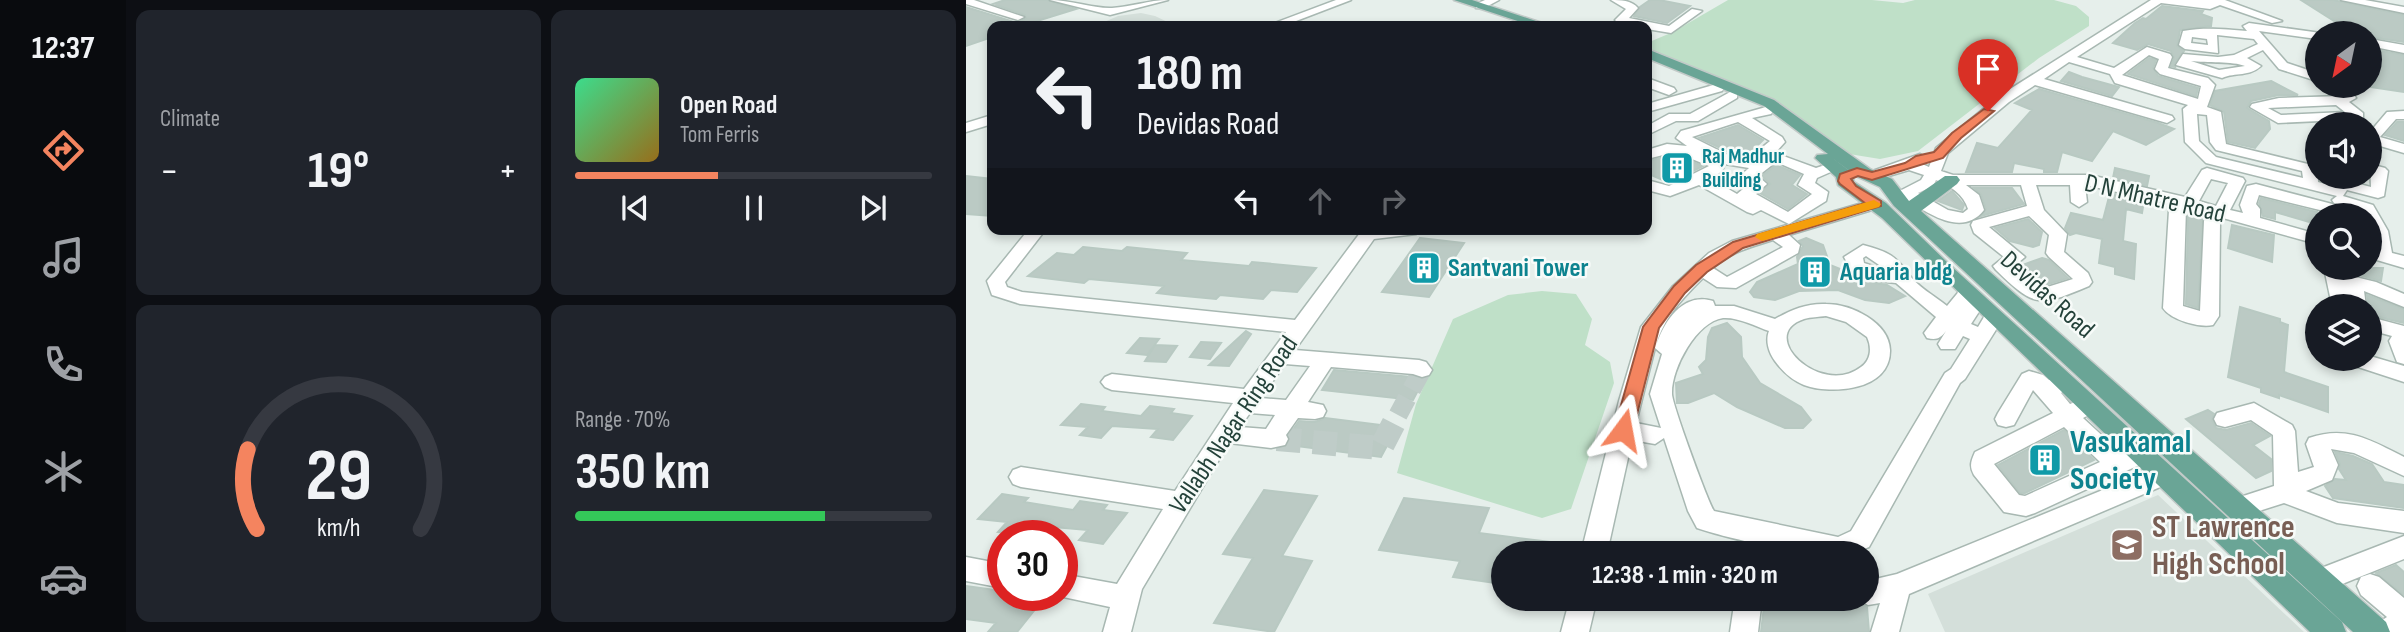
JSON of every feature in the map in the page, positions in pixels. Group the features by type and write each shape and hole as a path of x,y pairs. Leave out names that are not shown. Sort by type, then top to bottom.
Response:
{"main road":[{"path":"1460,0 1486,2 1540,21"},
{"name":"Devidas Road","path":"1652,55 1769,103 1868,174 1888,184 1902,201 2367,624"},
{"name":"Devidas Road","path":"1652,63 1766,111 1840,172 1851,189 1902,201 1967,321 2056,386 2078,411 2142,454 2331,632"},
{"path":"1840,172 1868,174"},
{"path":"1902,201 1951,180"}],"street":[{"path":"1055,0 1110,12 1163,0"},
{"path":"1270,21 1329,0"},
{"path":"1286,21 1346,0"},
{"path":"1616,0 1639,9 1620,20 1624,21"},
{"path":"1597,541 1630,401 1645,394 1653,386 1669,334 1685,311 1696,301 1702,268 1738,245 1787,226 1902,201 1927,183 1933,175 1938,155 1966,128 2033,80 2160,0 2210,6 2216,3 2206,0"},
{"path":"2215,0 2305,32"},
{"path":"2243,0 2225,8 2225,14 2257,36 2283,66 2305,73"},
{"path":"2346,0 2404,8"},
{"path":"2369,0 2404,8"},
{"path":"966,1 1018,17"},
{"path":"1652,27 1671,30 1696,11"},
{"path":"1671,16 1685,19"},
{"path":"2199,34 2205,30 2257,36 2305,35"},
{"path":"2237,58 2255,66 2245,71 2224,71 2217,74 2182,65 2187,57 2211,61 2237,58 2257,36"},
{"path":"2382,45 2404,49"},
{"path":"2155,48 2166,57 2161,68 2164,71 2208,85 2203,104 2120,80 2116,72 2155,48"},
{"path":"2067,58 2116,72"},
{"path":"2033,80 2167,119"},
{"path":"1652,83 1669,91"},
{"path":"1652,107 1719,93"},
{"path":"1652,100 1719,93"},
{"path":"1652,128 1674,117 1693,118 1719,93"},
{"path":"2340,101 2358,116 2278,120 2257,107 2323,100 2340,101 2349,98"},
{"path":"2190,109 2214,112 2217,142 2221,147 2307,168 2312,171 2310,184 2211,160 2192,142 2190,109"},
{"path":"1742,118 1771,134 1778,142 1761,158 1748,164 1730,161 1683,138 1686,134 1766,111"},
{"path":"966,121 987,115"},
{"path":"2382,126 2392,115 2404,115"},
{"path":"966,128 987,121"},
{"path":"1771,134 1787,127"},
{"path":"2382,143 2404,149"},
{"path":"1652,152 1665,146 1673,146 1718,165 1700,179 1670,191 1652,186"},
{"path":"1868,174 1910,165 1921,158 1938,155"},
{"path":"1702,268 1723,284 1729,284 1792,249 1787,226 1745,194 1759,182 1748,176 1773,158 1778,157 1815,173 1840,172"},
{"name":"D N Mhatre Road","path":"1910,165 1951,180 2077,179 2188,199 2305,230"},
{"path":"1787,226 1820,198 1820,192 1806,182 1815,173"},
{"path":"2207,173 2237,181 2221,208 2212,220 2209,316 2206,320 2173,308 2177,210 2207,173"},
{"path":"2027,178 2036,211 2058,234 2055,253 2082,277 2083,282 2044,298 2035,296 2002,266 2016,257 1980,229 1979,225 2036,211"},
{"path":"1700,179 1787,226"},
{"path":"2077,179 2080,202"},
{"path":"1902,201 1954,219 1972,215 1976,210 1973,198 1951,180"},
{"path":"2251,215 2248,205 2253,189 2334,210 2342,190"},
{"path":"2342,190 2378,193 2378,189"},
{"path":"2342,190 2360,203"},
{"path":"1033,235 996,281 999,291 1020,298 1299,327"},
{"name":"Vallabh Nagar Ring Road","path":"1117,632 1130,585 1223,434 1368,235"},
{"path":"2382,256 2404,262"},
{"path":"1780,328 1734,312 1717,312 1699,321 1673,349 1661,394 1700,511 1706,520 1839,548 1860,539 1952,378 1958,374 1967,321 1897,274"},
{"path":"2351,280 2404,301"},
{"path":"1826,310 1846,314 1864,324 1877,337 1880,344 1879,360 1869,373 1851,381 1829,382 1806,377 1788,366 1778,352 1776,337 1780,328 1789,319 1806,312 1826,310"},
{"path":"2382,327 2404,333"},
{"path":"2404,341 2399,341 2404,357"},
{"path":"1278,356 1422,370"},
{"path":"1223,434 1274,439 1326,359"},
{"path":"2382,367 2404,374"},
{"path":"2006,419 2029,379 2056,386"},
{"path":"1112,382 1315,411"},
{"path":"2118,465 2078,411 1983,459 1982,468 2013,505 2026,506 2118,465 2142,454"},
{"path":"2225,419 2254,411 2284,431 2317,444 2326,465 2324,473 2301,481 2285,493 2237,508"},
{"path":"1623,430 1655,435"},
{"path":"2284,431 2287,469 2285,493"},
{"path":"2317,444 2325,440 2356,444 2404,467"},
{"path":"1879,590 1898,586 2164,475"},
{"path":"1021,477 1181,502"},
{"path":"2285,493 2337,513 2404,522"},
{"path":"2320,581 2404,547"},
{"path":"966,569 987,573"},
{"path":"1885,632 1898,586"},
{"path":"1078,589 1126,598"},
{"path":"2367,624 2392,606"},
{"path":"2388,632 2392,606"},
{"path":"1576,632 1581,611"},
{"path":"1744,632 1747,611"}],"shaded area":[{"path":"1141,13 1166,21 1106,21 1118,16"},
{"name":"ST Lawrence High School","path":"2158,495 2304,632 1945,632 1928,594"}],"green space":[{"path":"1728,0 1872,0 1903,3 1915,0 2054,0 2076,6 2089,17 2089,26 2039,58 1918,151 1880,159 1849,154 1767,96 1652,51 1652,41 1673,32"},
{"path":"1542,291 1576,294 1592,319 1585,345 1610,362 1614,383 1571,509 1542,518 1397,473 1416,404 1453,319 1508,295"}],"building":[{"path":"1005,0 1047,0 1076,9 1037,21 1021,21 1026,18 1025,15 993,4"},
{"path":"1650,0 1690,6 1667,23 1634,16 1640,7"},
{"path":"2301,0 2333,0 2404,15 2404,42 2382,39 2382,21 2334,21"},
{"path":"2162,6 2203,11 2201,14 2212,18 2211,26 2180,30 2177,46 2184,51 2174,64 2175,67 2171,66 2174,58 2171,51 2148,44 2137,50 2113,43 2135,23 2146,19"},
{"path":"966,7 1011,21 987,21 987,39 966,46"},
{"path":"2382,51 2404,55 2404,92 2382,89"},
{"path":"2149,58 2156,60 2153,68 2158,76 2198,88 2196,96 2128,74"},
{"path":"2069,72 2119,87 2112,96 2061,81"},
{"path":"2271,81 2298,95 2279,95 2251,101 2247,108 2269,121 2270,129 2255,148 2228,142 2224,112 2210,105 2215,91"},
{"path":"2039,89 2174,129 2146,145 2113,131 2092,161 2062,152 2057,172 2044,172 2044,169 2014,163 2012,172 1966,172 1977,143 1998,148 2032,110 2015,103"},
{"path":"2397,122 2404,122 2404,141 2385,135"},
{"path":"1738,125 1763,140 1747,156 1733,154 1699,138"},
{"name":"Raj Madhur Building","path":"1675,155 1703,166 1669,183 1652,175 1652,160"},
{"path":"1776,165 1800,175 1792,185 1807,194 1788,209 1760,193 1770,184 1762,176"},
{"path":"2115,168 2149,176 2147,186 2113,178"},
{"path":"966,176 987,178 987,216 966,214"},
{"path":"1974,188 2012,188 2024,204 1981,216 1986,209 1981,194"},
{"path":"1952,191 1964,205 1962,210 1938,201"},
{"path":"2110,193 2144,201 2142,213 2126,209 2123,241 2136,244 2134,279 2115,274 2115,267 2099,263 2102,239 2076,233 2070,235 2065,228 2071,213 2103,220"},
{"path":"2261,198 2305,209 2305,221 2275,212 2275,219 2263,216 2259,203"},
{"path":"2188,216 2203,219 2198,308 2186,304"},
{"path":"2028,219 2042,232 2039,245 2033,247 2010,241 1995,228"},
{"path":"2232,225 2274,235 2272,262 2228,248"},
{"name":"Santvani Tower","path":"1420,238 1464,243 1429,297 1382,292"},
{"name":"Aquaria bldg","path":"1806,238 1823,245 1830,265 1887,285 1905,296 1889,303 1865,300 1838,290 1799,291 1775,300 1754,297 1750,292 1757,282 1798,264 1797,257 1803,246 1799,241"},
{"path":"1083,247 1122,251 1127,247 1187,253 1181,260 1249,266 1252,262 1316,268 1297,292 1271,290 1263,299 1220,295 1216,299 1174,295 1157,293 1164,286 1089,279 1084,283 1028,276 1057,253 1074,255"},
{"path":"2042,258 2049,260 2068,278 2042,286 2017,267"},
{"path":"2382,301 2404,309 2404,323 2382,318"},
{"path":"2240,307 2280,319 2280,322 2288,325 2284,372 2328,387 2328,412 2279,395 2279,398 2261,392 2261,388 2228,377"},
{"path":"1727,323 1741,337 1742,357 1760,383 1801,407 1811,420 1803,428 1785,428 1737,407 1714,393 1688,403 1677,403 1676,383 1703,374 1699,367 1706,360 1708,337 1712,328"},
{"path":"1246,331 1251,334 1229,366 1209,365"},
{"path":"1140,338 1159,339 1147,355 1127,353"},
{"path":"1201,342 1221,343 1210,359 1190,357"},
{"path":"1155,345 1177,346 1166,362 1145,361"},
{"path":"1334,370 1424,379 1413,400 1322,390"},
{"path":"1081,404 1105,407 1102,411 1141,416 1150,406 1174,409 1171,413 1192,416 1173,440 1151,437 1158,429 1112,426 1101,438 1080,435 1088,427 1061,425"},
{"path":"2208,410 2214,414 2212,420 2216,428 2226,430 2251,423 2270,436 2253,445 2271,459 2271,471 2256,478 2186,419"},
{"path":"1325,418 1397,427 1381,457 1288,445 1289,435 1299,421 1315,422"},
{"name":"Vasukamal Society","path":"2064,430 2094,460 2020,493 1998,465"},
{"path":"2335,452 2372,464 2384,482 2404,485 2404,508 2333,498 2325,486 2335,479 2346,480 2339,469 2340,464"},
{"path":"1264,490 1317,496 1282,556 1312,561 1274,632 1214,623 1253,558 1223,554"},
{"path":"1002,494 1028,498 1024,502 1073,510 1080,501 1107,505 1103,510 1127,513 1103,544 1079,540 1088,530 1078,529 1078,520 978,519"},
{"path":"1404,498 1489,508 1479,533 1542,541 1491,541 1491,582 1453,577 1460,561 1379,550"},
{"path":"2396,565 2404,572 2404,595 2376,573"},
{"path":"966,586 987,589 987,611 1034,611 1017,632 988,632 996,623 966,619"},
{"path":"1763,611 1867,611 1869,632 1761,632"}],"tunnel":[{"path":"1398,415 1422,370"},
{"path":"1277,439 1381,448 1399,413"}],"slow traffic":[{"path":"1762,237 1874,204"}],"place":[{"name":"Raj Madhur Building","path":"1677,168"},
{"name":"Santvani Tower","path":"1424,268"},
{"name":"Aquaria bldg","path":"1815,272"},
{"name":"Vasukamal Society","path":"2045,460"},
{"name":"ST Lawrence High School","path":"2127,545"}],"route":[{"path":"1623,430 1651,327 1680,290 1702,268 1715,257 1738,245 1876,204 1851,189 1844,181 1845,176 1857,172 1872,176 1910,165 1921,158 1938,155 1988,111"}]}
